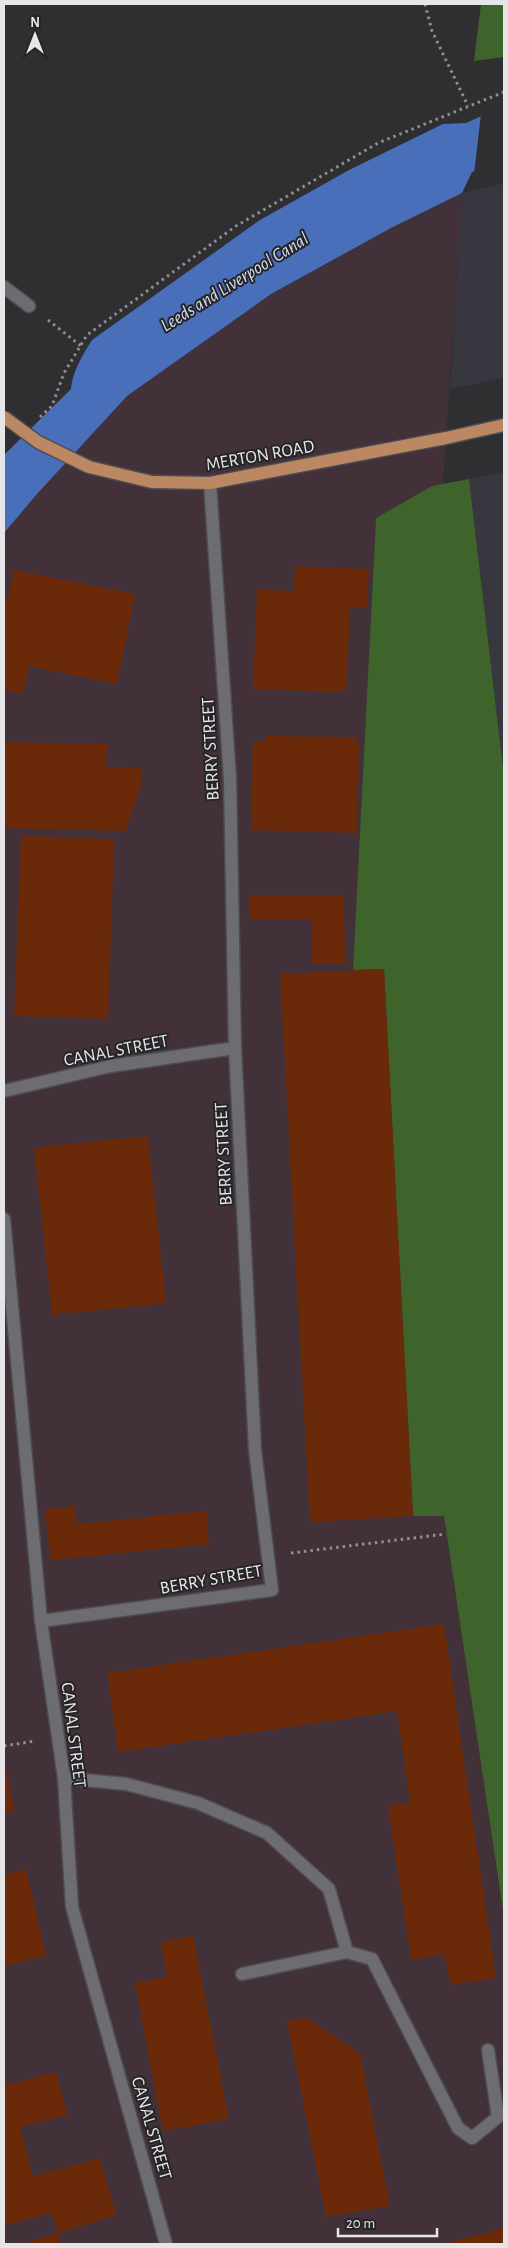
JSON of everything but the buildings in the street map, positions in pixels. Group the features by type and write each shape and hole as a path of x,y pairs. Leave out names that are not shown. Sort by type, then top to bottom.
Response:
{"main road":[{"name":"MERTON ROAD","path":"4,418 38,442 89,467 152,482 210,483 437,440 504,424"}],"street":[{"path":"4,287 29,306"},
{"name":"BERRY STREET","path":"41,1621 272,1590 255,1450 235,1048 230,779 210,483"},
{"name":"CANAL STREET","path":"4,1091 111,1066 235,1048"},
{"name":"CANAL STREET","path":"4,1219 41,1621 64,1778 72,1907 166,2244"},
{"path":"64,1778 126,1784 144,1788 198,1803 267,1833 330,1889 347,1952"},
{"path":"242,1974 347,1952 372,1959 458,2128 472,2138 498,2118 488,2050"}],"path":[{"path":"425,4 432,31 468,106"},
{"path":"38,419 52,406 64,373 87,335 236,226 378,143 504,92"},
{"path":"29,306 81,346"},
{"path":"268,1556 446,1534"},
{"path":"4,1746 58,1737"}],"shaded area":[{"path":"504,183 504,378 450,389 462,193"},
{"path":"462,193 443,484 432,486 376,518 353,970 384,969 444,1515 504,1917 504,2244 4,2244 4,533 127,396 271,294 391,228"},
{"path":"504,472 504,776 469,479"}],"green space":[{"path":"481,4 504,4 504,57 474,61"},
{"path":"469,479 504,776 504,1917 444,1516 413,1516 384,969 353,970 376,518 432,486"}],"water":[{"name":"Leeds and Liverpool Canal","path":"504,106 504,159 472,172 462,193 391,228 271,294 127,396 4,533 4,455 71,389 76,370 92,340 260,220 349,170 443,124 466,123"}],"pier":[{"path":"504,104 504,162 474,174 481,114"}]}
